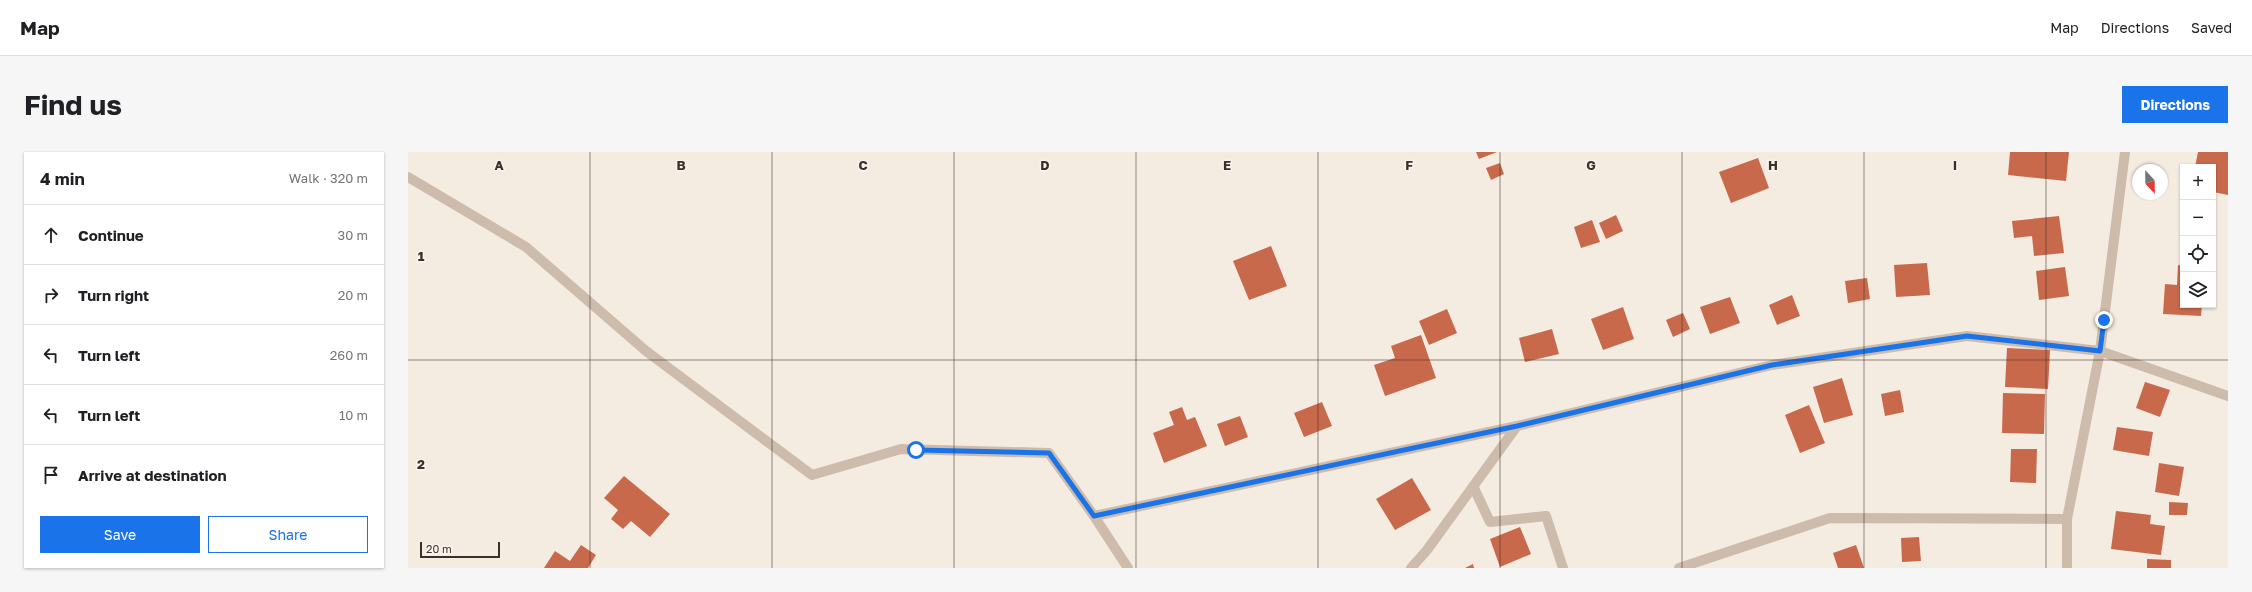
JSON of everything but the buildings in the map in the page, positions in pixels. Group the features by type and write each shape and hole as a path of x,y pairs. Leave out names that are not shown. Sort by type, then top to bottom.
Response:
{"street":[{"path":"2067,568 2067,519 2100,351 2125,152"},
{"path":"408,177 526,246 646,351 812,475 902,449 1049,453 1094,516 1128,568"},
{"path":"1094,516 1517,426 1772,365 1967,336 2100,351 2228,396"},
{"path":"1411,568 1427,550 1517,426"},
{"path":"1473,486 1490,522 1546,516 1563,568"},
{"path":"1679,568 1830,518 2067,519"}],"route":[{"path":"916,450 1049,453 1094,516 1517,426 1772,365 1967,336 2100,351 2104,320"}]}
